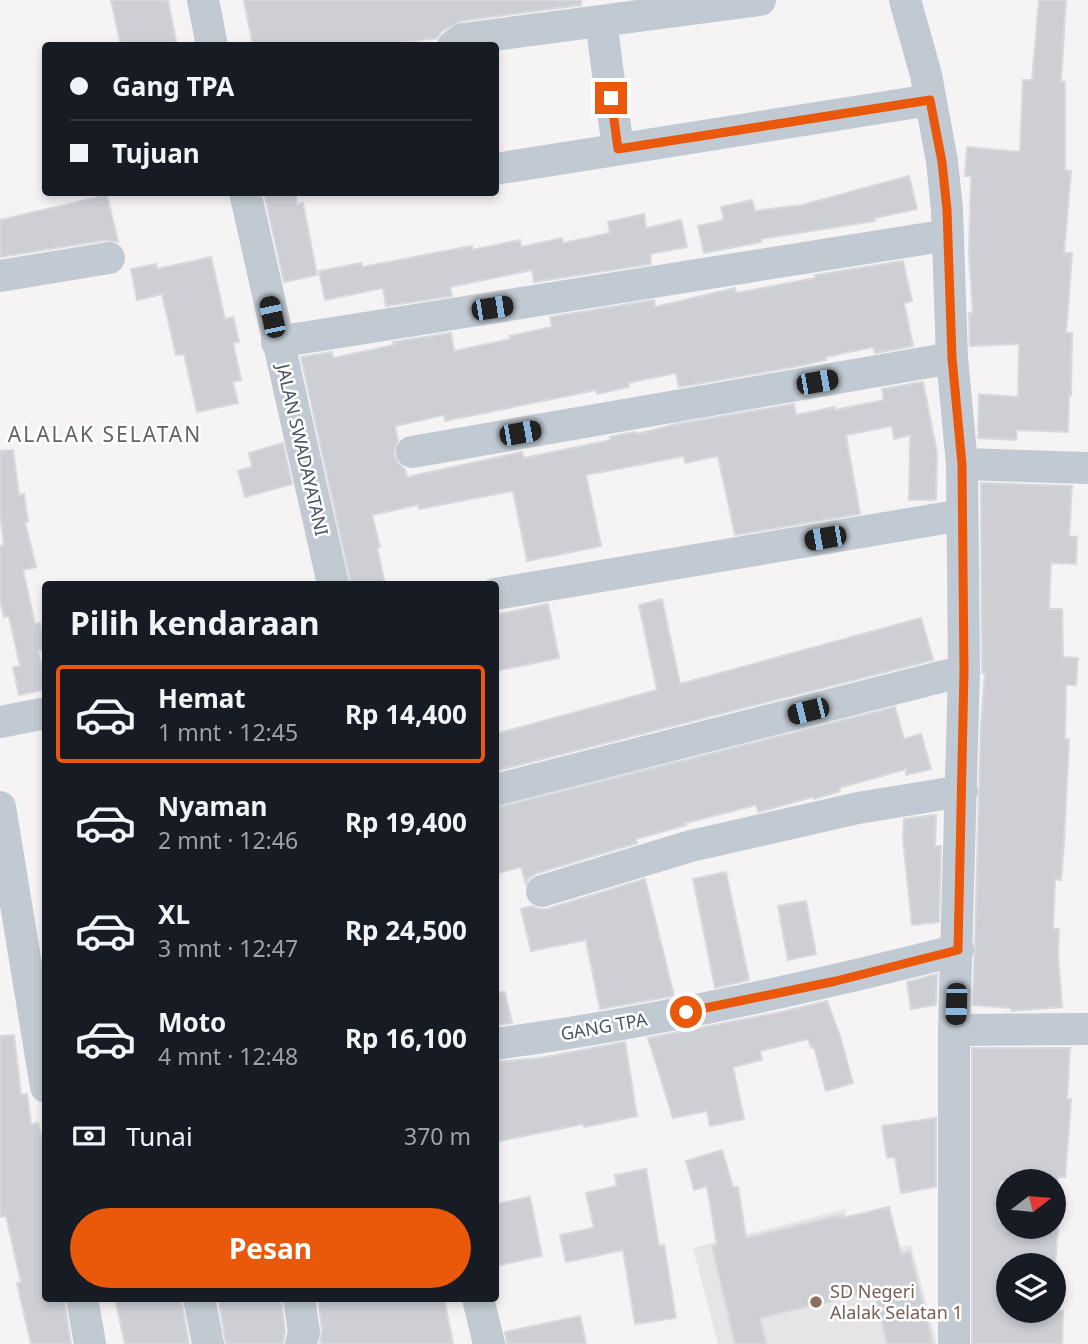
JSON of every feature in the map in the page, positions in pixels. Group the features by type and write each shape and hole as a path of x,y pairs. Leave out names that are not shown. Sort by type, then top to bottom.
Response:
{"street":[{"path":"203,0 211,42"},
{"path":"459,42 463,39 760,0"},
{"path":"905,0 930,100 942,162 948,235 952,358 962,464 964,671 954,1030 954,1344"},
{"path":"601,21 618,149"},
{"path":"499,168 930,100"},
{"name":"JALAN SWADAYATANI","path":"246,196 332,581"},
{"path":"277,342 948,235"},
{"path":"0,276 109,258"},
{"path":"412,452 952,358"},
{"path":"962,464 1088,468"},
{"path":"499,593 962,514"},
{"path":"499,788 964,671"},
{"path":"0,722 42,713"},
{"path":"542,891 691,846 859,808 962,791"},
{"path":"0,807 42,1063"},
{"name":"GANG TPA","path":"499,1043 585,1032 783,992 958,950"},
{"path":"954,1030 1088,1029"},
{"path":"83,1302 90,1344"},
{"path":"200,1302 208,1344"},
{"path":"300,1302 304,1332 301,1344"},
{"path":"479,1302 489,1344"}],"shaded area":[{"name":"SD Negeri Alalak Selatan 1","path":"845,1209 858,1259 911,1245 937,1344 718,1344 693,1248"}],"building":[{"path":"111,0 168,0 176,42 120,42"},
{"path":"244,0 581,0 581,5 461,21 442,31 437,38 405,42 252,42"},
{"path":"1039,0 1066,0 1061,81 1065,82 1065,170 1071,171 1064,253 1072,253 1066,333 1072,333 1068,432 1017,430 1016,440 978,438 979,394 1018,397 1019,344 970,346 969,313 973,313 969,255 971,176 965,176 967,147 1020,152 1023,80 1032,80"},
{"path":"909,176 917,209 874,218 875,221 761,239 761,242 704,253 698,226 724,220 721,207 752,200 755,211 802,205"},
{"path":"107,196 118,242 106,240 0,257 0,220"},
{"path":"265,196 296,196 297,204 303,203 317,275 284,282"},
{"path":"644,214 646,228 681,220 687,247 650,254 651,264 534,282 532,270 450,287 452,296 386,306 383,288 325,300 319,271 361,263 362,267 472,246 472,250 520,240 521,247 562,238 563,243 610,233 608,222"},
{"path":"211,257 225,319 233,317 239,342 233,343 241,380 233,382 238,403 197,412 184,354 176,355 162,294 137,300 131,269 156,264 157,269"},
{"path":"903,261 912,301 904,303 913,346 875,353 873,347 794,367 679,387 676,373 628,383 629,387 597,394 596,390 445,421 444,415 395,426 398,441 394,454 405,469 407,477 522,452 524,458 611,440 610,437 623,434 637,434 677,424 794,404 796,415 835,407 835,410 884,400 882,389 923,382 937,453 936,500 909,500 910,435 894,439 892,426 846,435 860,514 735,535 718,456 685,463 684,456 586,475 601,546 527,561 513,491 419,509 418,505 372,515 384,581 350,581 301,357 332,352 333,358 394,345 393,342 451,333 454,351 552,327 550,317 654,300 655,307 735,288 736,293 815,278 815,275"},
{"path":"283,443 292,484 245,497 238,471 252,467 249,453"},
{"path":"13,450 19,495 24,494 28,522 25,522 36,567 23,570 35,624 40,623 42,631 42,650 38,651 42,690 19,695 13,667 20,666 9,616 4,617 0,600 0,546 4,545 0,514 0,451"},
{"path":"981,483 1072,486 1069,536 1077,537 1076,564 1051,563 1049,609 1062,609 1063,657 1078,658 1076,685 1066,685 1065,739 1069,739 1064,843 1061,880 1055,879 1053,929 1059,929 1062,1007 1011,1011 1011,1008 973,1005 981,725 985,673 982,673"},
{"path":"662,599 680,684 921,618 933,660 499,770 499,733 657,690 639,605"},
{"path":"548,604 559,658 499,670 499,614"},
{"path":"895,707 904,739 921,734 931,769 906,775 906,769 839,788 840,791 814,799 813,797 758,812 756,805 685,823 686,825 636,839 637,843 537,873 529,878 526,884 521,867 499,873 499,807"},
{"path":"936,815 935,846 941,846 939,922 912,925 903,839 904,819"},
{"path":"726,872 749,980 715,988 693,879"},
{"path":"645,879 674,996 600,1009 586,940 531,951 521,909 532,906 547,909"},
{"path":"806,901 816,954 788,960 778,906"},
{"path":"937,974 936,1005 911,1009 907,982"},
{"path":"505,992 512,1023 499,1025 499,993"},
{"path":"827,1001 853,1083 826,1091 814,1047 811,1048 808,1039 760,1051 762,1060 733,1067 744,1119 710,1126 707,1111 673,1118 648,1038"},
{"path":"14,1035 21,1095 27,1094 31,1124 38,1123 42,1138 42,1302 65,1302 71,1344 31,1344 6,1216 0,1217 0,1036"},
{"path":"625,1042 637,1116 499,1141 499,1062 540,1058"},
{"path":"972,1048 1070,1048 1067,1099 1071,1099 1066,1169 996,1169 996,1239 1057,1239 1056,1253 996,1253 996,1323 1063,1323 1062,1344 972,1344"},
{"path":"936,1118 936,1187 901,1193 895,1157 887,1158 882,1126"},
{"name":"SD Negeri Alalak Selatan 1","path":"722,1150 733,1187 738,1187 746,1238 841,1215 842,1218 889,1207 901,1254 910,1252 933,1344 887,1344 874,1291 760,1318 766,1344 735,1344 712,1246 717,1245 707,1186 694,1190 686,1161"},
{"path":"646,1169 659,1246 664,1245 676,1318 635,1324 623,1250 566,1262 560,1235 594,1228 586,1193 617,1186 615,1175"},
{"path":"530,1197 542,1256 499,1265 499,1203"},
{"path":"116,1302 182,1302 189,1344 125,1344"},
{"path":"219,1302 281,1302 285,1331 283,1344 226,1344"},
{"path":"318,1302 445,1302 453,1344 320,1344 322,1330"},
{"path":"580,1316 586,1344 507,1344 505,1332"}],"place":[{"name":"SD Negeri Alalak Selatan 1","path":"816,1302"}],"district":[{"name":"ALALAK SELATAN","path":"105,435"}],"route":[{"path":"611,98 618,149 930,100 942,162 947,210 952,358 962,464 964,671 958,950 836,981 686,1012"}]}
